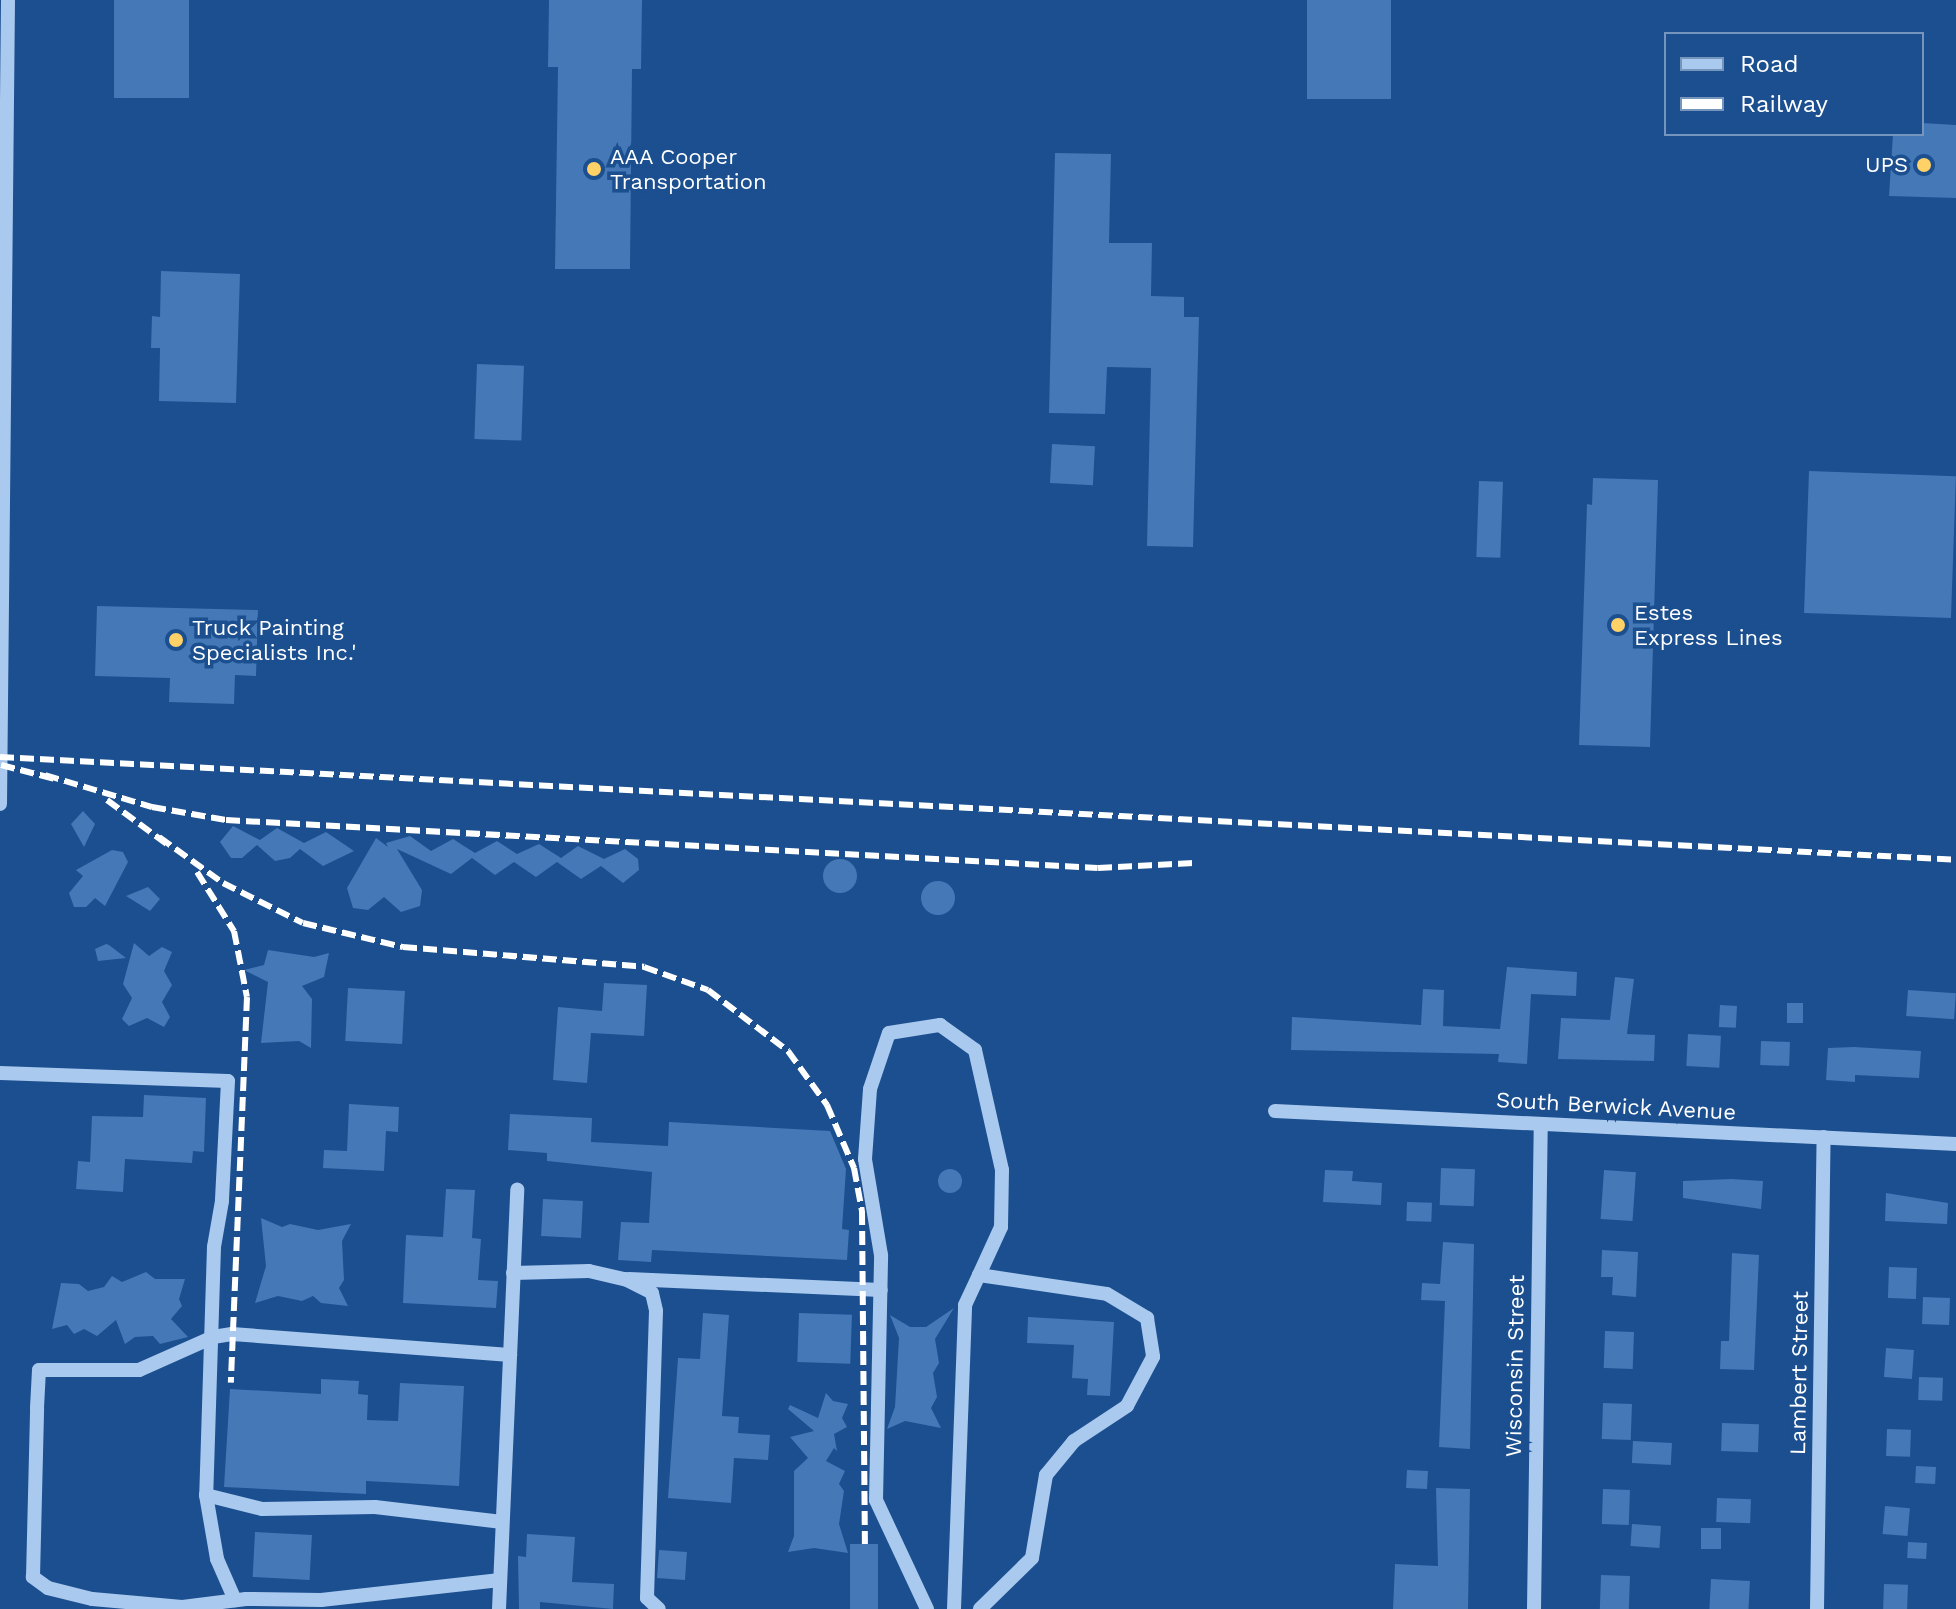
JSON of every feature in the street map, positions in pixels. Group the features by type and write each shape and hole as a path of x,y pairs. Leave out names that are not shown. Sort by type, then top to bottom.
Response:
{"street":[{"path":"0,804 8,0"},
{"path":"927,1609 876,1500 881,1255 865,1159 870,1089 889,1033 940,1025 975,1050 1002,1170 1001,1227 965,1305 954,1609"},
{"path":"0,1073 228,1081 222,1201 214,1247 206,1495 217,1559 235,1600"},
{"name":"South Berwick Avenue","path":"1275,1111 1956,1144"},
{"name":"Wisconsin Street","path":"1534,1609 1541,1124"},
{"name":"Lambert Street","path":"1817,1609 1824,1137"},
{"path":"499,1609 517,1189"},
{"path":"513,1273 589,1271 625,1279 881,1290"},
{"path":"979,1275 1107,1294 1147,1318 1153,1357 1127,1406 1074,1441 1046,1475 1032,1558 980,1609"},
{"path":"625,1279 652,1293 656,1311 647,1598 659,1609"},
{"path":"500,1580 321,1600 235,1600 182,1607 92,1599 48,1588 33,1577 39,1370 139,1370 213,1337 510,1355"},
{"path":"206,1495 262,1509 375,1507 502,1522"}],"building":[{"path":"114,0 189,0 189,98 114,98"},
{"name":"AAA Cooper Transportation","path":"549,0 642,0 641,69 632,69 630,269 555,269 558,67 548,67"},
{"path":"1307,0 1391,0 1391,99 1307,99"},
{"name":"UPS","path":"1924,123 1956,125 1956,198 1889,196 1893,136 1924,136"},
{"path":"1055,153 1111,154 1109,243 1152,243 1151,296 1184,297 1184,317 1199,317 1193,547 1147,546 1151,368 1107,367 1105,414 1049,413"},
{"path":"161,271 240,274 236,403 159,401 160,348 151,348 152,316 160,317"},
{"path":"477,364 524,366 521,441 474,439"},
{"path":"1052,444 1095,446 1093,485 1050,483"},
{"path":"1809,471 1956,476 1951,618 1804,613"},
{"name":"Estes Express Lines","path":"1593,478 1658,480 1650,747 1579,745 1587,504 1592,505"},
{"path":"1479,481 1503,482 1500,558 1476,557"},
{"name":"Truck Painting Specialists Inc.'","path":"97,606 258,610 256,676 235,675 234,704 169,702 170,678 95,676"},
{"path":"83,811 95,824 84,847 71,824"},
{"path":"233,826 260,840 277,828 304,843 326,832 354,851 323,866 300,849 290,858 275,861 257,845 242,858 231,858 220,842"},
{"path":"410,836 431,851 453,839 475,853 497,841 517,854 539,844 561,858 578,846 604,859 625,849 638,859 639,870 623,883 601,866 581,879 557,862 536,877 514,862 495,875 472,858 451,874 397,849 422,890 420,906 401,912 384,897 368,910 353,908 347,888 376,838 388,847 386,843"},
{"path":"112,850 123,852 128,862 105,906 95,898 86,907 74,907 69,893 83,876 76,870"},
{"path":"840,859 852,864 857,876 852,888 840,893 828,888 823,876 828,864"},
{"path":"938,881 950,886 955,898 950,910 938,915 926,910 921,898 926,886"},
{"path":"148,887 160,899 150,911 126,896"},
{"path":"134,943 149,956 162,947 172,952 164,971 172,985 162,1002 170,1017 164,1027 147,1018 129,1026 122,1019 132,998 123,984"},
{"path":"106,944 126,958 98,961 95,949"},
{"path":"268,950 314,957 329,953 324,977 302,986 312,999 311,1048 299,1041 261,1043 268,982 244,970 264,965"},
{"path":"1507,967 1577,972 1576,996 1531,994 1527,1064 1498,1062 1499,1054 1291,1050 1292,1017 1421,1025 1423,989 1444,990 1443,1026 1500,1029"},
{"path":"1615,977 1634,979 1627,1034 1655,1035 1654,1061 1558,1059 1561,1018 1610,1020"},
{"path":"604,983 647,985 644,1036 591,1033 587,1083 553,1080 558,1007 602,1011"},
{"path":"348,988 405,991 402,1044 345,1041"},
{"path":"1908,990 1956,993 1954,1019 1906,1016"},
{"path":"1787,1003 1803,1003 1803,1023 1787,1023"},
{"path":"1720,1005 1737,1006 1736,1028 1719,1027"},
{"path":"1688,1034 1721,1036 1719,1068 1686,1066"},
{"path":"1761,1041 1790,1042 1789,1066 1760,1065"},
{"path":"1828,1048 1921,1051 1919,1078 1855,1075 1855,1082 1826,1080"},
{"path":"144,1095 206,1098 204,1152 193,1151 192,1163 125,1159 123,1192 76,1189 78,1161 90,1162 92,1116 143,1117"},
{"path":"349,1104 399,1107 398,1132 386,1131 384,1171 323,1168 324,1150 347,1151"},
{"path":"510,1114 592,1118 591,1142 668,1146 669,1122 830,1131 846,1169 842,1229 849,1230 847,1260 652,1250 651,1262 618,1260 621,1222 649,1223 652,1172 547,1161 547,1153 508,1150"},
{"path":"1441,1168 1475,1169 1474,1206 1440,1205"},
{"path":"950,1169 961,1176 962,1181 955,1192 950,1193 939,1186 938,1181 945,1170"},
{"path":"1325,1170 1353,1171 1352,1181 1382,1183 1381,1205 1323,1202"},
{"path":"1604,1170 1636,1172 1633,1221 1601,1219"},
{"path":"1683,1181 1763,1181 1761,1209 1683,1198"},
{"path":"446,1189 475,1190 472,1238 481,1239 478,1280 498,1281 496,1308 403,1303 406,1235 443,1237"},
{"path":"1886,1193 1948,1203 1947,1224 1885,1221"},
{"path":"543,1199 583,1201 581,1238 541,1236"},
{"path":"1407,1202 1432,1203 1431,1222 1406,1221"},
{"path":"261,1218 282,1227 290,1224 318,1230 351,1224 342,1241 344,1280 339,1288 348,1306 321,1303 313,1296 302,1301 278,1296 255,1303 266,1266"},
{"path":"1443,1242 1474,1244 1470,1449 1439,1447 1445,1301 1421,1300 1422,1283 1440,1284"},
{"path":"1602,1250 1638,1252 1636,1297 1612,1295 1613,1277 1601,1277"},
{"path":"1732,1253 1759,1255 1754,1370 1720,1369 1721,1341 1729,1341"},
{"path":"1889,1267 1917,1268 1916,1299 1888,1298"},
{"path":"146,1272 155,1279 185,1279 179,1299 182,1306 171,1319 188,1337 160,1344 153,1336 135,1337 125,1344 116,1320 97,1336 84,1329 74,1334 67,1325 52,1329 61,1283 79,1284 88,1291 104,1287 112,1276 122,1282"},
{"path":"1923,1297 1950,1298 1949,1325 1922,1324"},
{"path":"954,1308 935,1339 939,1363 933,1373 937,1397 931,1408 941,1428 905,1421 887,1429 895,1407 899,1338 890,1315 910,1327 926,1327"},
{"path":"703,1313 729,1315 722,1416 739,1417 738,1433 770,1435 768,1460 734,1458 731,1503 668,1498 678,1358 700,1359"},
{"path":"799,1313 852,1315 850,1364 797,1362"},
{"path":"1028,1317 1114,1322 1110,1396 1087,1395 1088,1379 1072,1378 1074,1345 1027,1343"},
{"path":"1605,1331 1634,1332 1633,1369 1604,1368"},
{"path":"1886,1348 1914,1350 1912,1379 1884,1377"},
{"path":"1919,1377 1943,1378 1942,1401 1918,1400"},
{"path":"321,1379 359,1381 358,1394 368,1395 367,1420 398,1421 400,1383 464,1386 459,1486 366,1481 366,1494 224,1487 230,1389 321,1394"},
{"path":"826,1393 833,1401 848,1404 842,1418 847,1427 834,1434 837,1451 834,1448 826,1461 845,1471 839,1484 844,1491 839,1524 848,1553 814,1548 788,1552 794,1536 794,1471 808,1458 790,1437 814,1431 788,1409 790,1405 818,1418"},
{"path":"1603,1403 1632,1404 1631,1440 1602,1439"},
{"path":"1722,1423 1759,1424 1758,1452 1721,1451"},
{"path":"1887,1429 1911,1430 1910,1457 1886,1456"},
{"path":"1633,1441 1672,1443 1671,1465 1632,1463"},
{"path":"1916,1466 1936,1467 1935,1484 1915,1483"},
{"path":"1407,1470 1428,1471 1427,1489 1406,1488"},
{"path":"1436,1488 1470,1489 1468,1609 1393,1609 1395,1564 1438,1566"},
{"path":"1603,1489 1630,1490 1629,1525 1602,1524"},
{"path":"1717,1498 1751,1499 1750,1523 1716,1522"},
{"path":"1885,1506 1910,1508 1907,1536 1883,1534"},
{"path":"1632,1524 1661,1526 1659,1548 1630,1546"},
{"path":"1701,1528 1721,1528 1721,1549 1701,1549"},
{"path":"255,1532 312,1535 310,1580 253,1577"},
{"path":"527,1534 575,1537 572,1582 614,1584 613,1609 540,1602 540,1609 519,1609 518,1556 526,1557"},
{"path":"1908,1542 1927,1543 1926,1559 1907,1558"},
{"path":"850,1544 878,1544 878,1609 850,1609"},
{"path":"659,1550 687,1552 685,1580 657,1578"},
{"path":"1601,1575 1630,1576 1629,1609 1600,1609"},
{"path":"1711,1579 1750,1581 1748,1609 1709,1609"},
{"path":"1884,1584 1908,1585 1907,1609 1883,1609"}],"railway":[{"path":"0,757 1956,860"},
{"path":"1,765 55,779"},
{"path":"45,775 152,807 226,820 1098,868 1194,863"},
{"path":"107,800 168,845"},
{"path":"159,837 223,883 303,923 403,947 644,967 708,990 788,1051 827,1105 854,1168 862,1211 865,1544"},
{"path":"197,872 234,931 247,997 231,1383"}],"place":[{"name":"UPS","path":"1924,165"},
{"name":"AAA Cooper Transportation","path":"594,169"},
{"name":"Estes Express Lines","path":"1618,625"},
{"name":"Truck Painting Specialists Inc.'","path":"176,640"}]}
